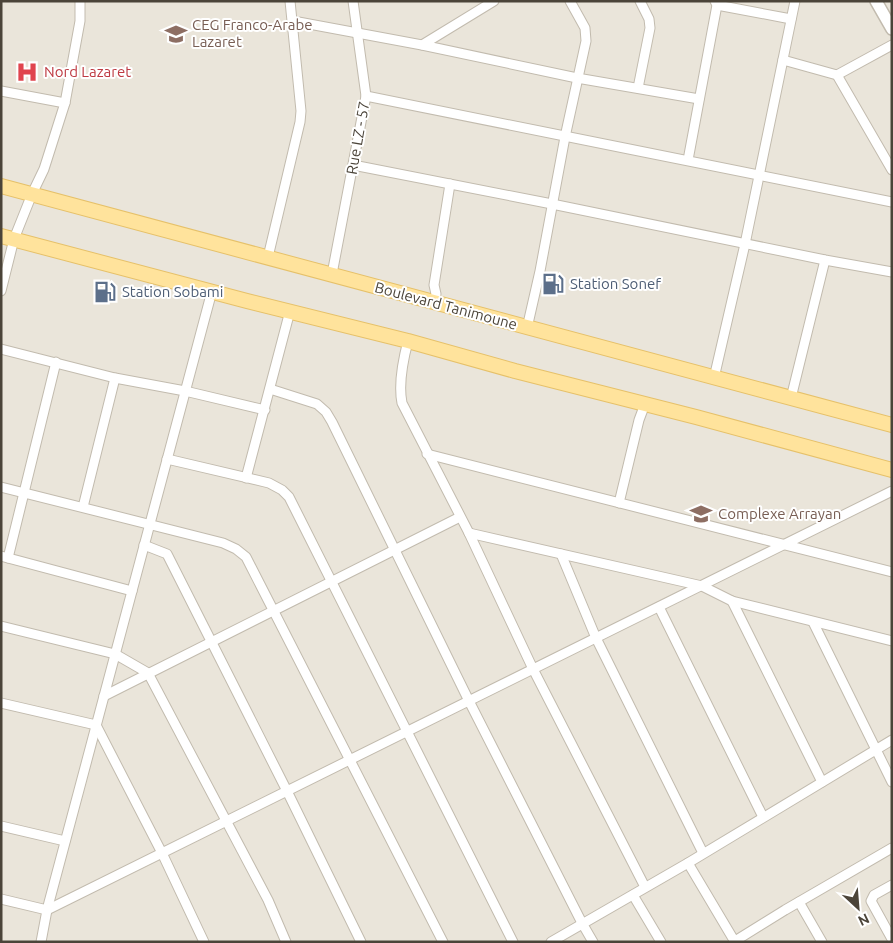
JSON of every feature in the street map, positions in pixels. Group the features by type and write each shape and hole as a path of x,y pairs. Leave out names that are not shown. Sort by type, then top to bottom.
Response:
{"main road":[{"name":"Boulevard Tanimoune","path":"1,186 892,425"},
{"path":"8,237 408,340 515,371 892,470"}],"street":[{"path":"1,292 8,237 44,169 65,103 80,21 80,1"},
{"path":"268,257 301,111 290,1"},
{"name":"Rue LZ - 57","path":"332,274 366,96 353,1"},
{"path":"422,45 494,1"},
{"path":"527,328 577,78 586,42 585,28 570,1"},
{"path":"638,88 650,28 649,19 640,1"},
{"path":"714,378 745,244 795,1"},
{"path":"876,1 892,30"},
{"path":"688,160 716,3 792,19"},
{"path":"293,20 577,78 699,100"},
{"path":"783,60 837,75 892,45"},
{"path":"837,75 892,170"},
{"path":"1,91 65,103"},
{"path":"366,96 892,202"},
{"path":"353,165 892,272"},
{"path":"433,302 436,294 434,285 450,184"},
{"path":"791,398 825,260"},
{"path":"41,942 47,910 65,841 212,291"},
{"path":"246,478 290,311"},
{"path":"408,340 404,357 400,395 402,403 469,534 533,669 645,887"},
{"path":"1,349 115,378 185,391 265,410"},
{"path":"56,362 5,557 132,590"},
{"path":"83,507 115,378"},
{"path":"270,389 317,404 326,412 332,422 469,701 593,942"},
{"path":"619,503 639,420 645,404"},
{"path":"427,454 892,572"},
{"path":"167,459 270,484 286,493 513,942"},
{"path":"1,487 223,543 236,549 246,557 443,942"},
{"path":"1,899 47,910 892,491"},
{"path":"104,696 460,517"},
{"path":"469,534 702,586 732,601 892,641"},
{"path":"144,545 167,554 361,942"},
{"path":"561,554 596,638 702,853"},
{"path":"732,601 822,782"},
{"path":"659,607 763,817"},
{"path":"813,622 892,782"},
{"path":"1,626 115,654 148,674 268,900 286,942"},
{"path":"1,703 96,725 162,853 204,942"},
{"path":"551,942 688,863 892,740"},
{"path":"1,826 65,841"},
{"path":"688,863 735,941 892,848"},
{"path":"892,885 874,895 871,901 892,939"},
{"path":"633,895 661,942"},
{"path":"799,902 822,942"}],"shaded area":[{"path":"1,1 892,1 892,942 1,942"}],"place":[{"name":"CEG Franco-Arabe Lazaret","path":"176,34"},
{"name":"Nord Lazaret","path":"27,72"},
{"name":"Station Sonef","path":"553,284"},
{"name":"Station Sobami","path":"105,292"},
{"name":"Complexe Arrayan","path":"701,514"}]}
